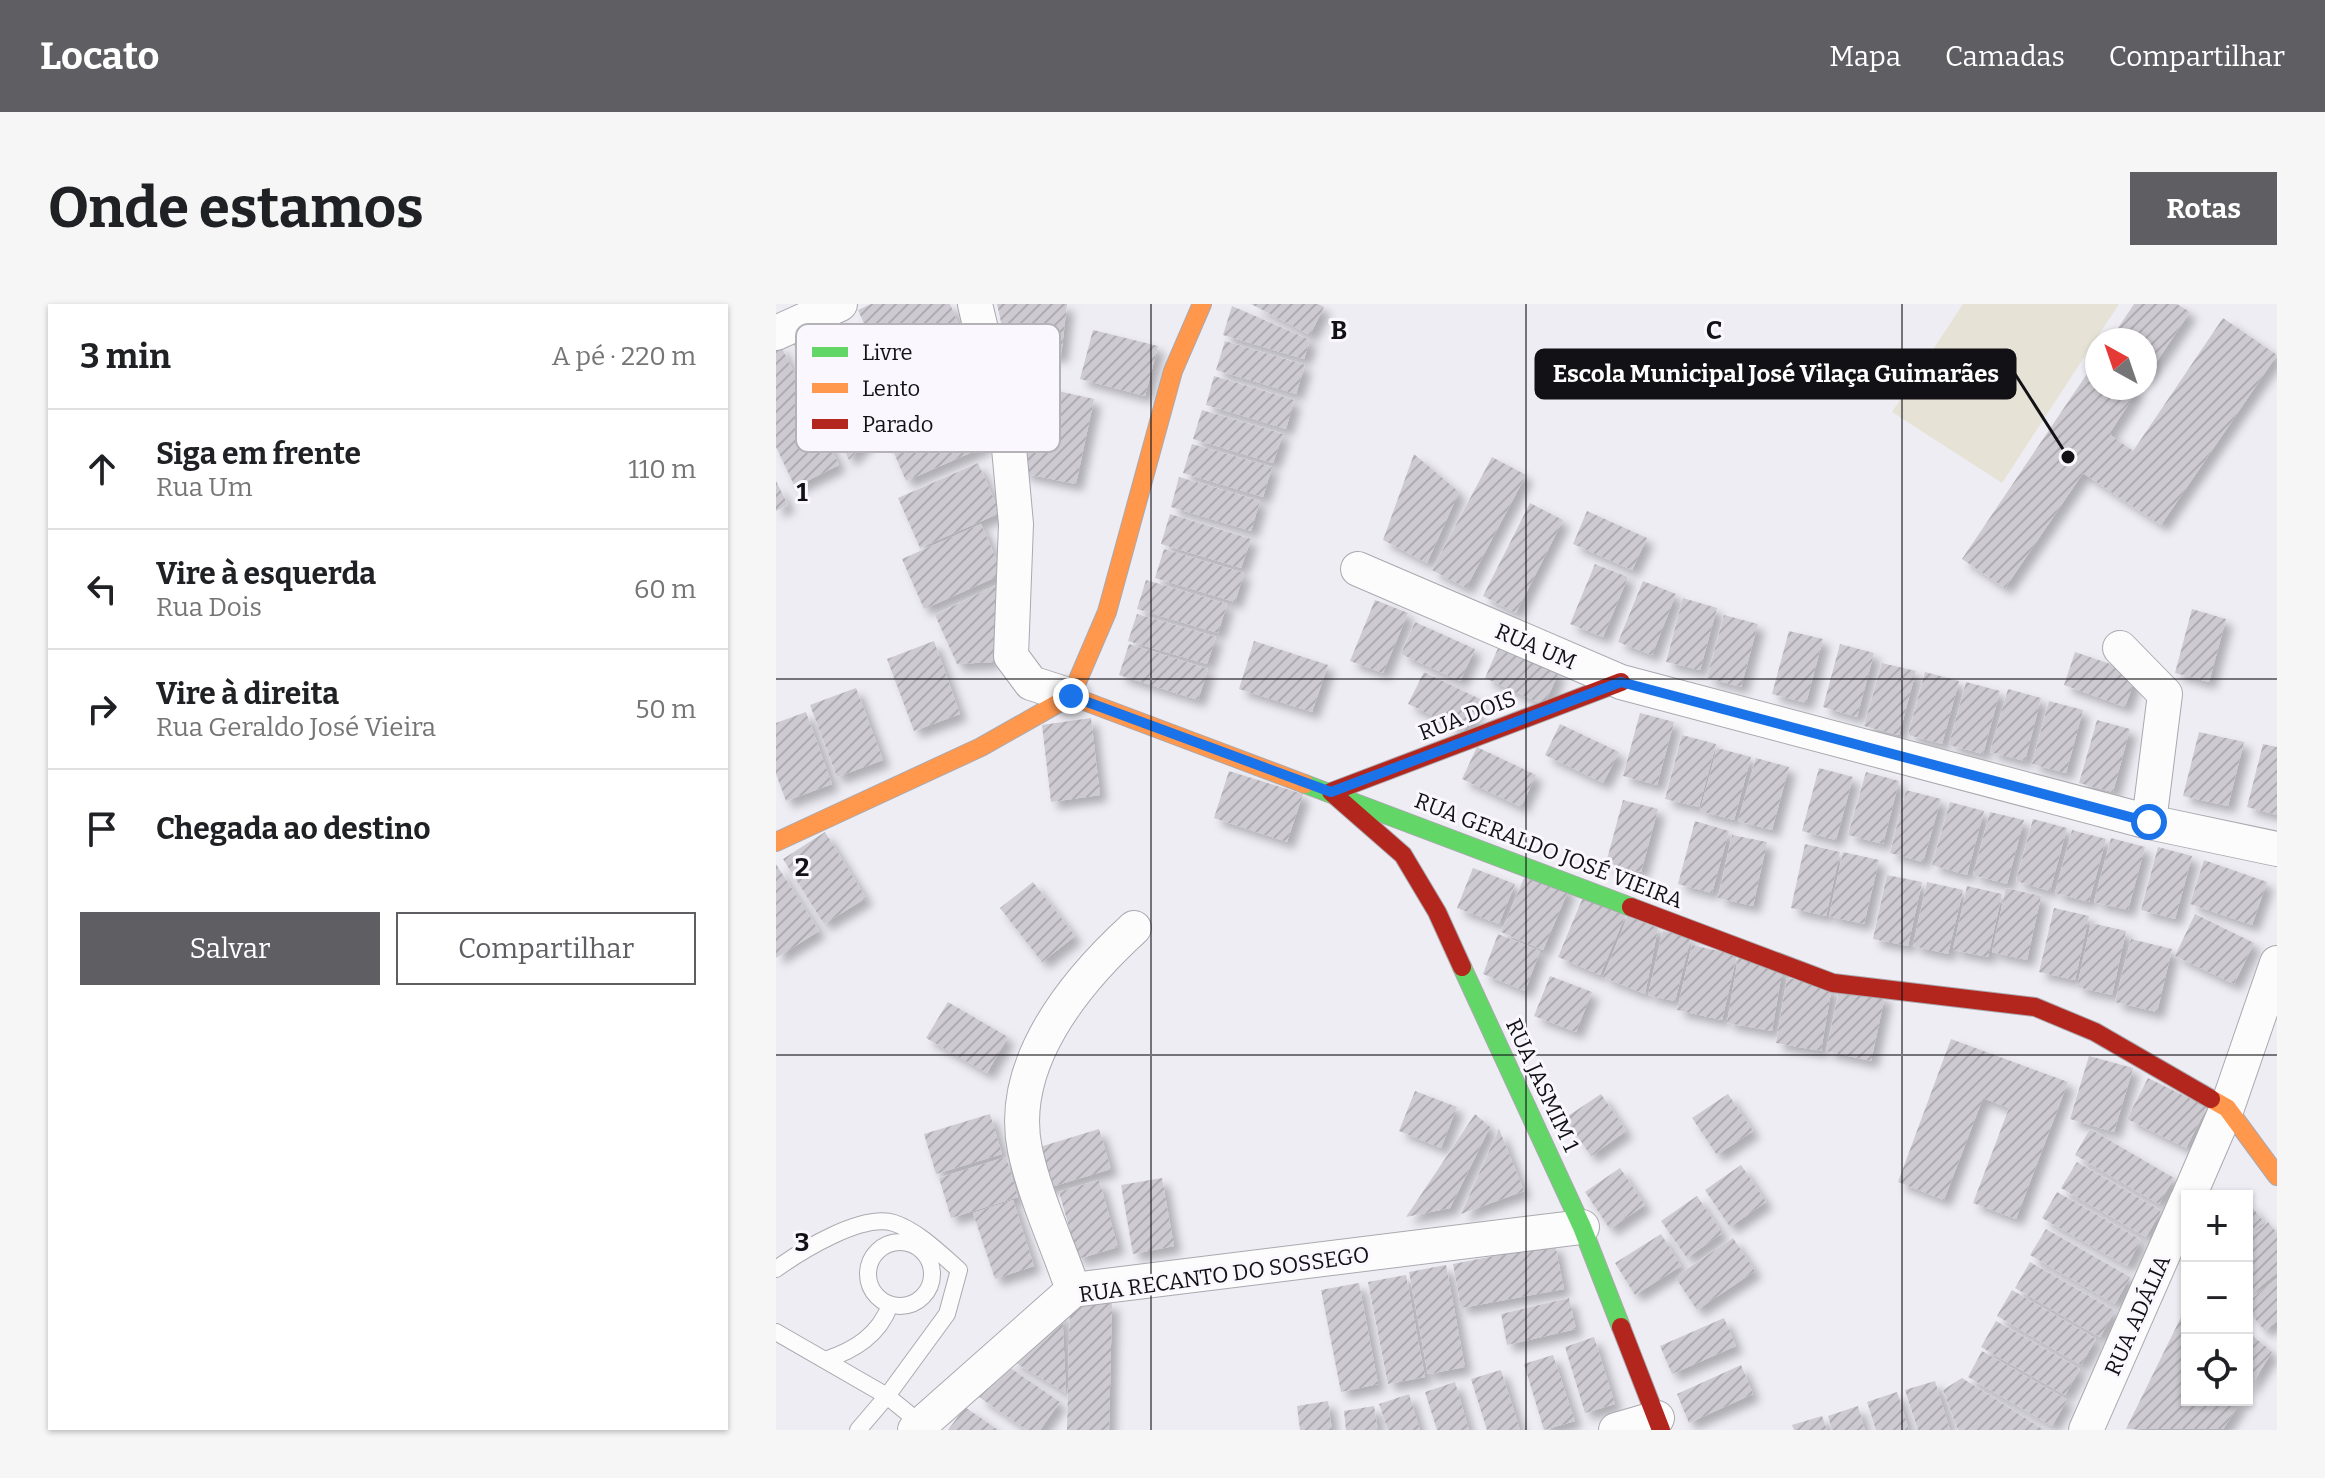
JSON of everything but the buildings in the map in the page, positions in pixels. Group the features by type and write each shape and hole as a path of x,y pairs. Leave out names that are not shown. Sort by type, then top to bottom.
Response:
{"street":[{"path":"776,333 840,304"},
{"path":"975,304 980,324"},
{"path":"776,842 981,747 1071,696 1107,612 1173,371 1202,304"},
{"path":"1009,452 1016,524 1011,656 1031,683 1071,696"},
{"name":"RUA UM","path":"1358,569 1621,682 2149,822 2277,849"},
{"path":"2120,648 2165,694 2149,822"},
{"name":"RUA DOIS","path":"1331,792 1621,682"},
{"name":"RUA GERALDO JOSÉ VIEIRA","path":"1071,696 1833,983 2035,1007 2095,1032 2227,1108"},
{"name":"RUA JASMIM 1","path":"1331,792 1403,855 1437,912 1582,1227 1659,1424"},
{"path":"1073,1290 1025,1150 1022,1112 1037,1046 1105,954 1134,928"},
{"name":"RUA ADÁLIA","path":"2191,1190 2227,1108 2274,979"},
{"path":"2227,1108 2262,1141 2277,1176"},
{"name":"RUA ADÁLIA","path":"2086,1430 2181,1214"},
{"name":"RUA RECANTO DO SOSSEGO","path":"918,1427 1073,1290 1582,1227"},
{"path":"1616,1430 1659,1424"}],"lane":[{"path":"776,1269 843,1229 892,1222 932,1246 959,1270 947,1314 858,1430"},
{"path":"891,1242 912,1243 928,1257 932,1267 929,1289 913,1304 890,1305 874,1293 869,1284 869,1264 874,1254 891,1242"},
{"path":"825,1360 851,1352 883,1325 890,1305"},
{"path":"776,1332 887,1396 918,1427"}],"shaded area":[{"path":"1963,304 2119,304 2103,328 2085,328 2085,356 2002,483 1892,412"}],"traffic: fast":[{"path":"1305,784 1631,907"},
{"path":"1462,967 1582,1227 1621,1327"}],"traffic: slow":[{"path":"1071,696 1107,612 1173,371 1202,304"},
{"path":"776,842 981,747 1071,696 1305,784"},
{"path":"2211,1099 2227,1108 2277,1176"}],"traffic: jam":[{"path":"1462,967 1437,912 1403,855 1331,792 1621,682"},
{"path":"1631,907 1833,983 2035,1007 2095,1032 2211,1099"},
{"path":"1621,1327 1661,1430"}],"place":[{"name":"Escola Municipal José Vilaça Guimarães","path":"2068,457"}],"route":[{"path":"1071,696 1331,792 1621,682 2149,822"}]}
